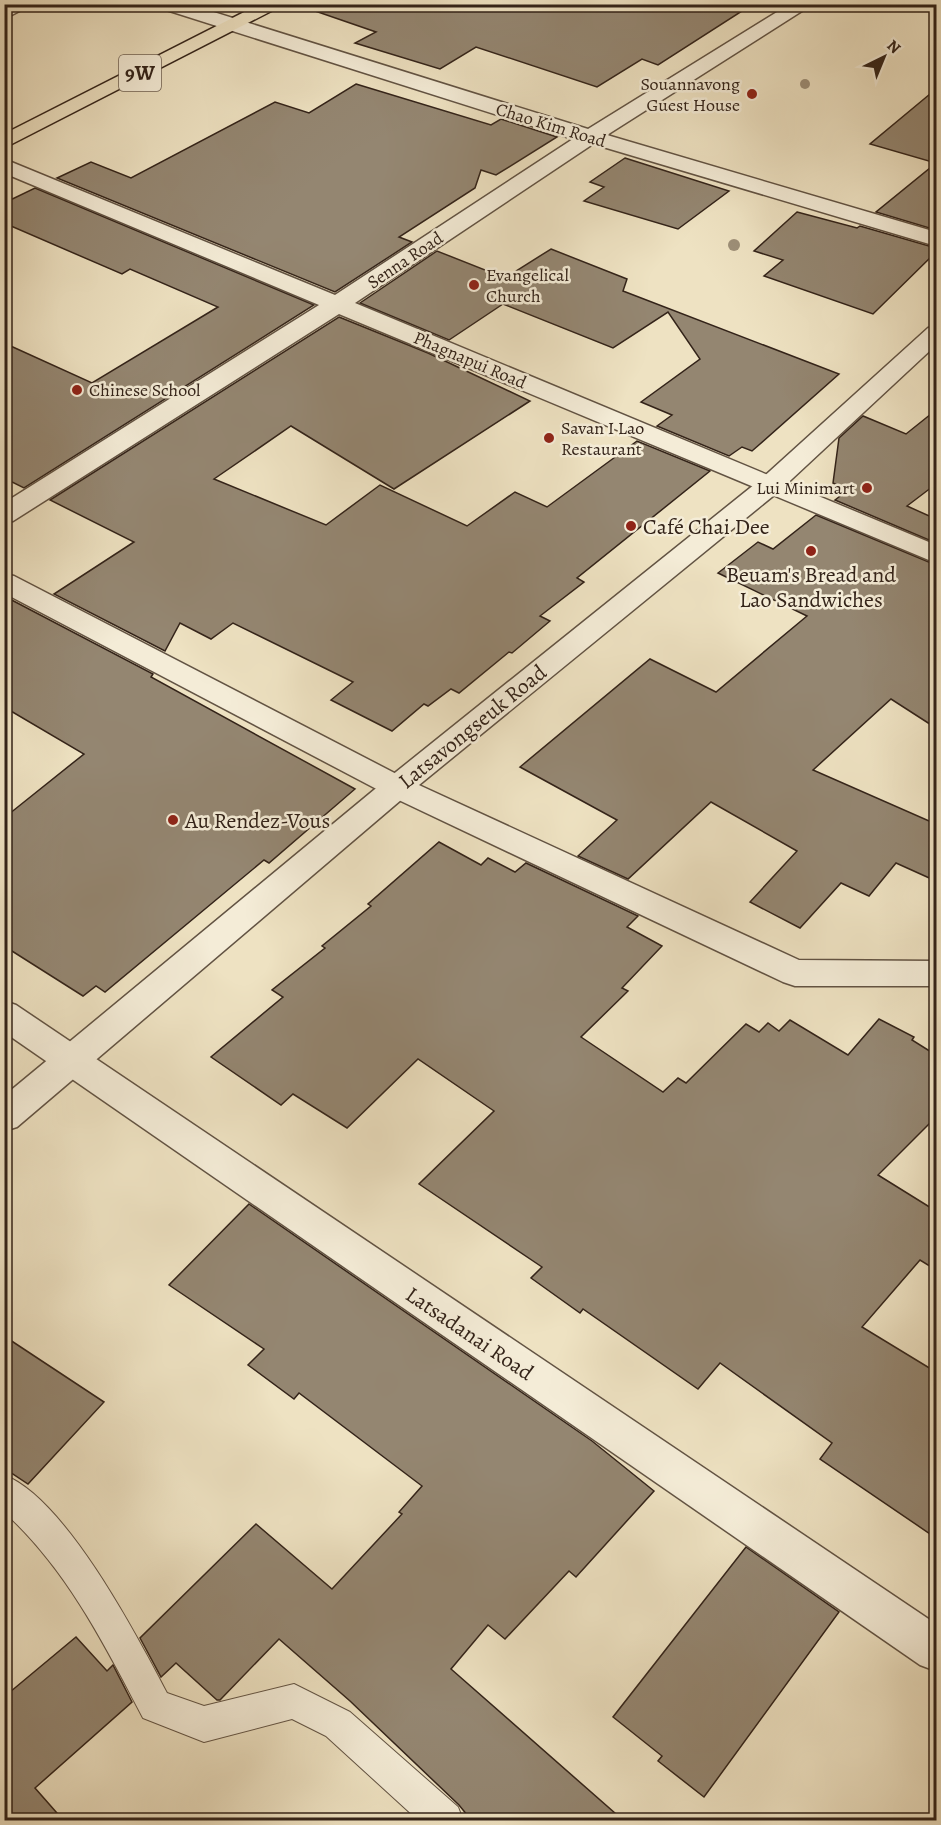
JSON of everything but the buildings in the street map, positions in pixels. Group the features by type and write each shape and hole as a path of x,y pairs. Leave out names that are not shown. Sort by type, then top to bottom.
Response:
{"main road":[{"name":"9W","path":"4,142 276,4"}],"street":[{"path":"4,13 24,4"},
{"name":"Chao Kim Road","path":"167,4 590,137 936,239"},
{"name":"Senna Road","path":"4,515 338,304 590,137 804,4"},
{"name":"Phagnapui Road","path":"4,165 936,555"},
{"name":"Latsavongseuk Road","path":"4,1117 69,1060 397,787 769,486 936,333"},
{"path":"4,582 397,787 795,973 936,974"},
{"name":"Latsadanai Road","path":"4,1014 936,1650"}],"lane":[{"path":"4,1490 19,1502 70,1560 122,1642 155,1706 204,1724 294,1701 338,1724 445,1821"}],"place":[{"name":"Souannavong Guest House","path":"752,94"},
{"name":"Evangelical Church","path":"474,285"},
{"name":"Chinese School","path":"77,390"},
{"name":"Savan I Lao Restaurant","path":"549,438"},
{"name":"Lui Minimart","path":"867,488"},
{"name":"Café Chai Dee","path":"631,526"},
{"name":"Beuam's Bread and Lao Sandwiches","path":"811,551"},
{"name":"Au Rendez-Vous","path":"173,820"}]}
